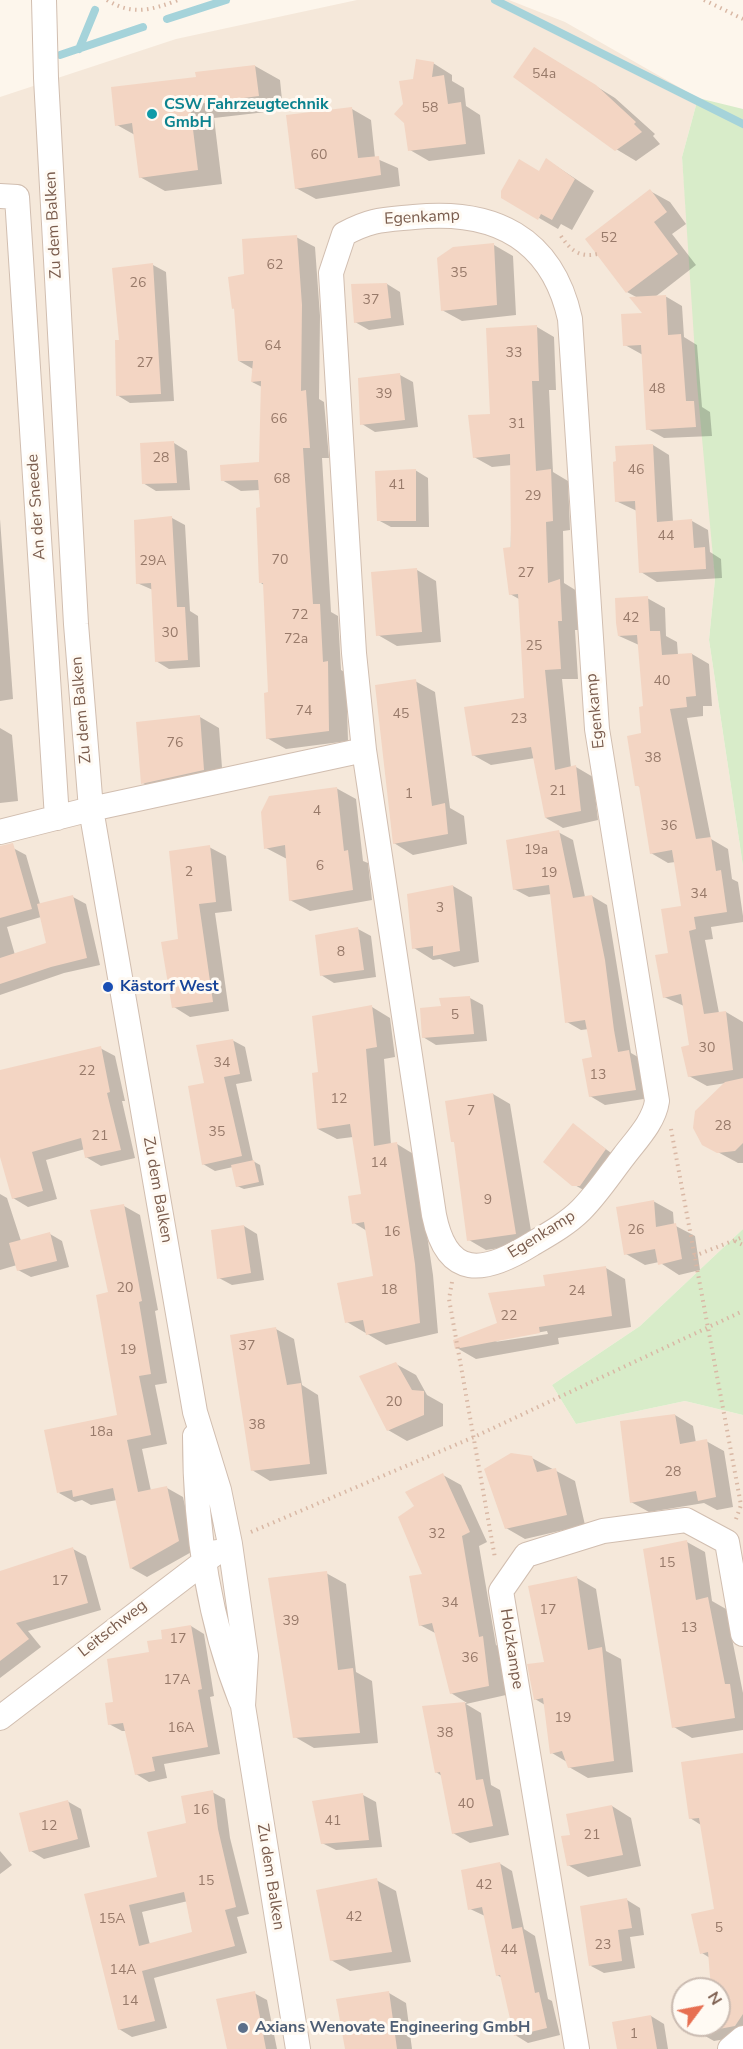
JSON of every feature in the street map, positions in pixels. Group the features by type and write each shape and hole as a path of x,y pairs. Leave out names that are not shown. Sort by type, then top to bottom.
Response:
{"street":[{"name":"Zu dem Balken","path":"44,0 46,90 76,624 91,809 195,1412 219,1490 230,1544 246,1656 243,1706 297,2049"},
{"name":"An der Sneede","path":"8,196 57,818"},
{"name":"Egenkamp","path":"438,214 477,218 510,231 538,254 558,281 566,300 570,319 594,701 656,1092 656,1107 647,1125 593,1197 562,1226 503,1259 476,1267 457,1261 443,1246 434,1215 364,750 354,653 331,273 344,234 368,221 438,214"},
{"path":"0,832 91,809 364,750"},
{"name":"Zu dem Balken","path":"195,1412 195,1493 205,1559 224,1660 243,1706"},
{"name":"Holzkampe","path":"577,2049 501,1591 526,1555 603,1531 686,1520 727,1542"},
{"path":"727,1542 743,1634"},
{"name":"Leitschweg","path":"0,1718 205,1559 230,1544"},
{"path":"730,2049 743,2038"}],"path":[{"path":"107,0 119,8 140,12 178,0"},
{"path":"704,0 743,19"},
{"path":"561,236 572,250 582,255 597,254"},
{"path":"656,1107 670,1119 741,1505 727,1542"},
{"path":"694,1256 743,1237"},
{"path":"734,1241 743,1245"},
{"path":"457,1261 448,1299 501,1591"},
{"path":"230,1544 258,1529 474,1437 743,1311"}],"shaded area":[{"path":"357,0 509,0 565,22 698,98 682,157 715,579 709,640 743,866 743,1229 640,1326 552,1385 576,1424 685,1401 743,1415 743,2049 0,2049 0,97 176,39"}],"green space":[{"path":"698,98 743,109 743,866 709,640 715,579 697,384 682,157"},
{"path":"743,1229 743,1415 685,1401 576,1424 552,1385 640,1326"}],"building":[{"path":"534,47 596,85 636,122 634,124 642,132 615,151 513,77"},
{"path":"416,59 434,62 432,77 444,75 448,104 461,102 466,144 408,151 404,123 394,114 403,104 399,81 413,79"},
{"name":"CSW Fahrzeugtechnik GmbH","path":"255,65 259,96 190,105 198,170 139,178 132,123 115,126 111,87 196,77 195,72"},
{"path":"352,107 358,158 379,156 381,175 295,189 286,115"},
{"path":"546,158 575,179 552,220 541,214 538,220 501,198 501,191 519,159 539,171"},
{"path":"650,189 667,212 654,222 678,254 626,293 585,239"},
{"path":"297,235 302,305 301,391 306,390 310,448 303,448 313,604 320,604 323,662 328,661 329,731 266,739 264,693 268,692 263,583 259,583 256,508 260,507 258,480 221,481 220,465 259,462 261,381 251,382 253,361 238,361 234,308 232,309 228,277 244,274 242,239"},
{"path":"494,243 497,305 441,311 437,258 453,247"},
{"path":"153,263 161,394 116,396 115,340 119,340 112,268"},
{"path":"387,283 391,318 354,323 351,284"},
{"path":"666,295 668,335 681,334 686,401 694,401 696,427 646,430 641,345 623,346 621,314 642,313 629,297"},
{"path":"537,325 539,381 532,381 536,471 551,469 553,521 546,522 548,583 560,579 562,621 558,621 561,669 545,670 555,770 576,765 581,811 545,818 531,747 472,756 464,707 524,698 518,594 509,595 503,548 511,547 510,454 473,458 468,415 490,414 486,328"},
{"path":"400,373 405,420 360,425 358,378"},
{"path":"174,441 177,483 142,484 140,443"},
{"path":"653,444 657,522 692,519 694,548 705,547 706,569 639,573 635,501 615,502 613,462 616,461 615,446"},
{"path":"416,469 416,521 377,521 375,471"},
{"path":"172,516 177,607 185,607 188,660 155,662 151,583 136,584 134,520"},
{"path":"417,568 422,632 376,636 371,572"},
{"path":"648,596 650,631 660,631 662,655 692,653 696,696 686,697 687,707 670,709 696,839 711,837 716,871 721,870 727,912 694,917 696,929 689,931 704,1014 726,1011 733,1070 688,1077 681,1047 689,1045 681,994 663,998 655,955 668,953 661,909 681,906 672,850 650,854 639,786 635,786 627,736 641,733 639,707 643,706 637,635 618,636 616,623 615,598"},
{"path":"416,679 432,806 445,803 448,834 393,844 375,685"},
{"path":"200,715 204,770 141,784 136,722"},
{"path":"337,787 344,851 348,850 353,890 289,901 285,845 264,849 261,812 269,796"},
{"path":"559,830 573,898 592,895 605,960 618,1052 629,1050 636,1090 589,1097 582,1059 592,1057 585,1020 565,1023 549,885 513,890 506,840"},
{"path":"13,843 32,909 0,918 0,846"},
{"path":"210,845 216,902 199,904 213,1002 172,1008 161,942 178,939 169,851"},
{"path":"453,885 460,951 433,956 433,946 412,949 407,894"},
{"path":"73,895 87,958 0,984 0,958 46,943 37,904"},
{"path":"358,927 364,970 320,976 315,935"},
{"path":"470,996 474,1034 422,1038 420,1008 441,1006 439,998"},
{"path":"372,1005 377,1047 366,1049 374,1146 397,1142 415,1264 420,1323 366,1335 363,1320 345,1323 337,1283 373,1276 364,1222 352,1224 348,1196 361,1194 350,1124 317,1129 312,1073 318,1072 312,1016"},
{"path":"233,1039 240,1074 224,1077 242,1156 202,1165 188,1086 204,1083 196,1045"},
{"path":"101,1046 110,1092 107,1093 121,1150 85,1158 81,1138 32,1152 43,1191 12,1199 0,1157 0,1070"},
{"path":"743,1078 743,1143 735,1151 717,1153 702,1145 693,1128 695,1111 725,1082"},
{"path":"493,1093 516,1234 467,1241 454,1142 451,1142 445,1101"},
{"path":"573,1123 606,1149 580,1186 572,1186 543,1162"},
{"path":"254,1160 259,1182 236,1187 231,1165"},
{"path":"654,1200 656,1227 676,1223 682,1259 658,1265 655,1249 624,1255 616,1207"},
{"path":"124,1204 142,1301 139,1302 151,1374 139,1376 151,1435 127,1440 138,1492 167,1486 179,1541 130,1569 113,1488 73,1497 72,1490 57,1493 44,1430 117,1415 96,1295 108,1292 90,1210"},
{"path":"244,1225 251,1273 217,1279 211,1230"},
{"path":"50,1232 57,1261 17,1271 9,1243"},
{"path":"606,1266 612,1316 539,1327 540,1333 455,1349 453,1340 497,1323 488,1293 545,1286 543,1275"},
{"path":"276,1327 287,1385 301,1383 310,1464 251,1471 230,1335"},
{"path":"396,1362 412,1390 424,1391 424,1415 387,1431 359,1376"},
{"path":"675,1414 680,1444 707,1439 716,1497 698,1501 696,1491 630,1503 620,1421"},
{"path":"511,1453 532,1456 537,1472 556,1468 567,1515 505,1529 484,1469"},
{"path":"443,1473 470,1532 462,1536 479,1637 483,1636 489,1686 450,1694 432,1623 419,1626 409,1576 422,1574 398,1517 414,1506 405,1492"},
{"path":"687,1540 696,1600 708,1597 725,1684 730,1684 735,1718 672,1728 643,1549"},
{"path":"73,1547 88,1603 16,1623 29,1639 0,1661 0,1571"},
{"path":"327,1571 338,1670 353,1668 360,1733 293,1738 268,1578"},
{"path":"577,1576 588,1650 602,1647 614,1761 568,1768 562,1751 550,1754 543,1698 534,1700 527,1664 544,1662 528,1586"},
{"path":"191,1625 202,1689 198,1690 208,1747 152,1757 155,1771 135,1775 123,1723 108,1725 105,1703 113,1702 107,1659 149,1652 147,1641 162,1639 161,1630"},
{"path":"465,1702 476,1780 483,1779 493,1826 452,1834 440,1772 435,1773 422,1706"},
{"path":"743,1753 743,2014 735,2026 731,2027 731,1977 710,1977 708,1952 700,1954 691,1914 714,1909 699,1818 689,1819 681,1762"},
{"path":"213,1790 218,1829 236,1907 225,1910 235,1946 142,1971 155,2021 118,2030 84,1894 157,1877 147,1832 186,1823 181,1796","holes":["184,1892 192,1932 139,1946 129,1905"]},
{"path":"363,1793 369,1840 321,1844 312,1801"},
{"path":"68,1800 78,1839 29,1852 19,1813"},
{"path":"612,1805 623,1855 567,1866 561,1836 570,1835 566,1814"},
{"path":"500,1862 512,1929 522,1927 535,1993 539,1992 547,2028 514,2036 500,1975 496,1976 482,1907 468,1910 461,1870"},
{"path":"377,1878 392,1952 330,1961 316,1890"},
{"path":"627,1898 632,1928 618,1930 622,1961 589,1966 580,1906"},
{"path":"255,1991 266,2049 227,2049 216,1999"},
{"path":"389,1991 397,2049 345,2049 336,1999"},
{"path":"651,2015 657,2049 617,2049 612,2022"}],"waterway":[{"path":"167,19 226,0"},
{"path":"495,0 743,124"},
{"path":"79,49 95,10"},
{"path":"60,55 143,27"}],"place":[{"name":"CSW Fahrzeugtechnik GmbH","path":"152,114"},
{"name":"Kästorf West","path":"108,987"},
{"name":"Axians Wenovate Engineering GmbH","path":"243,2028"}]}
